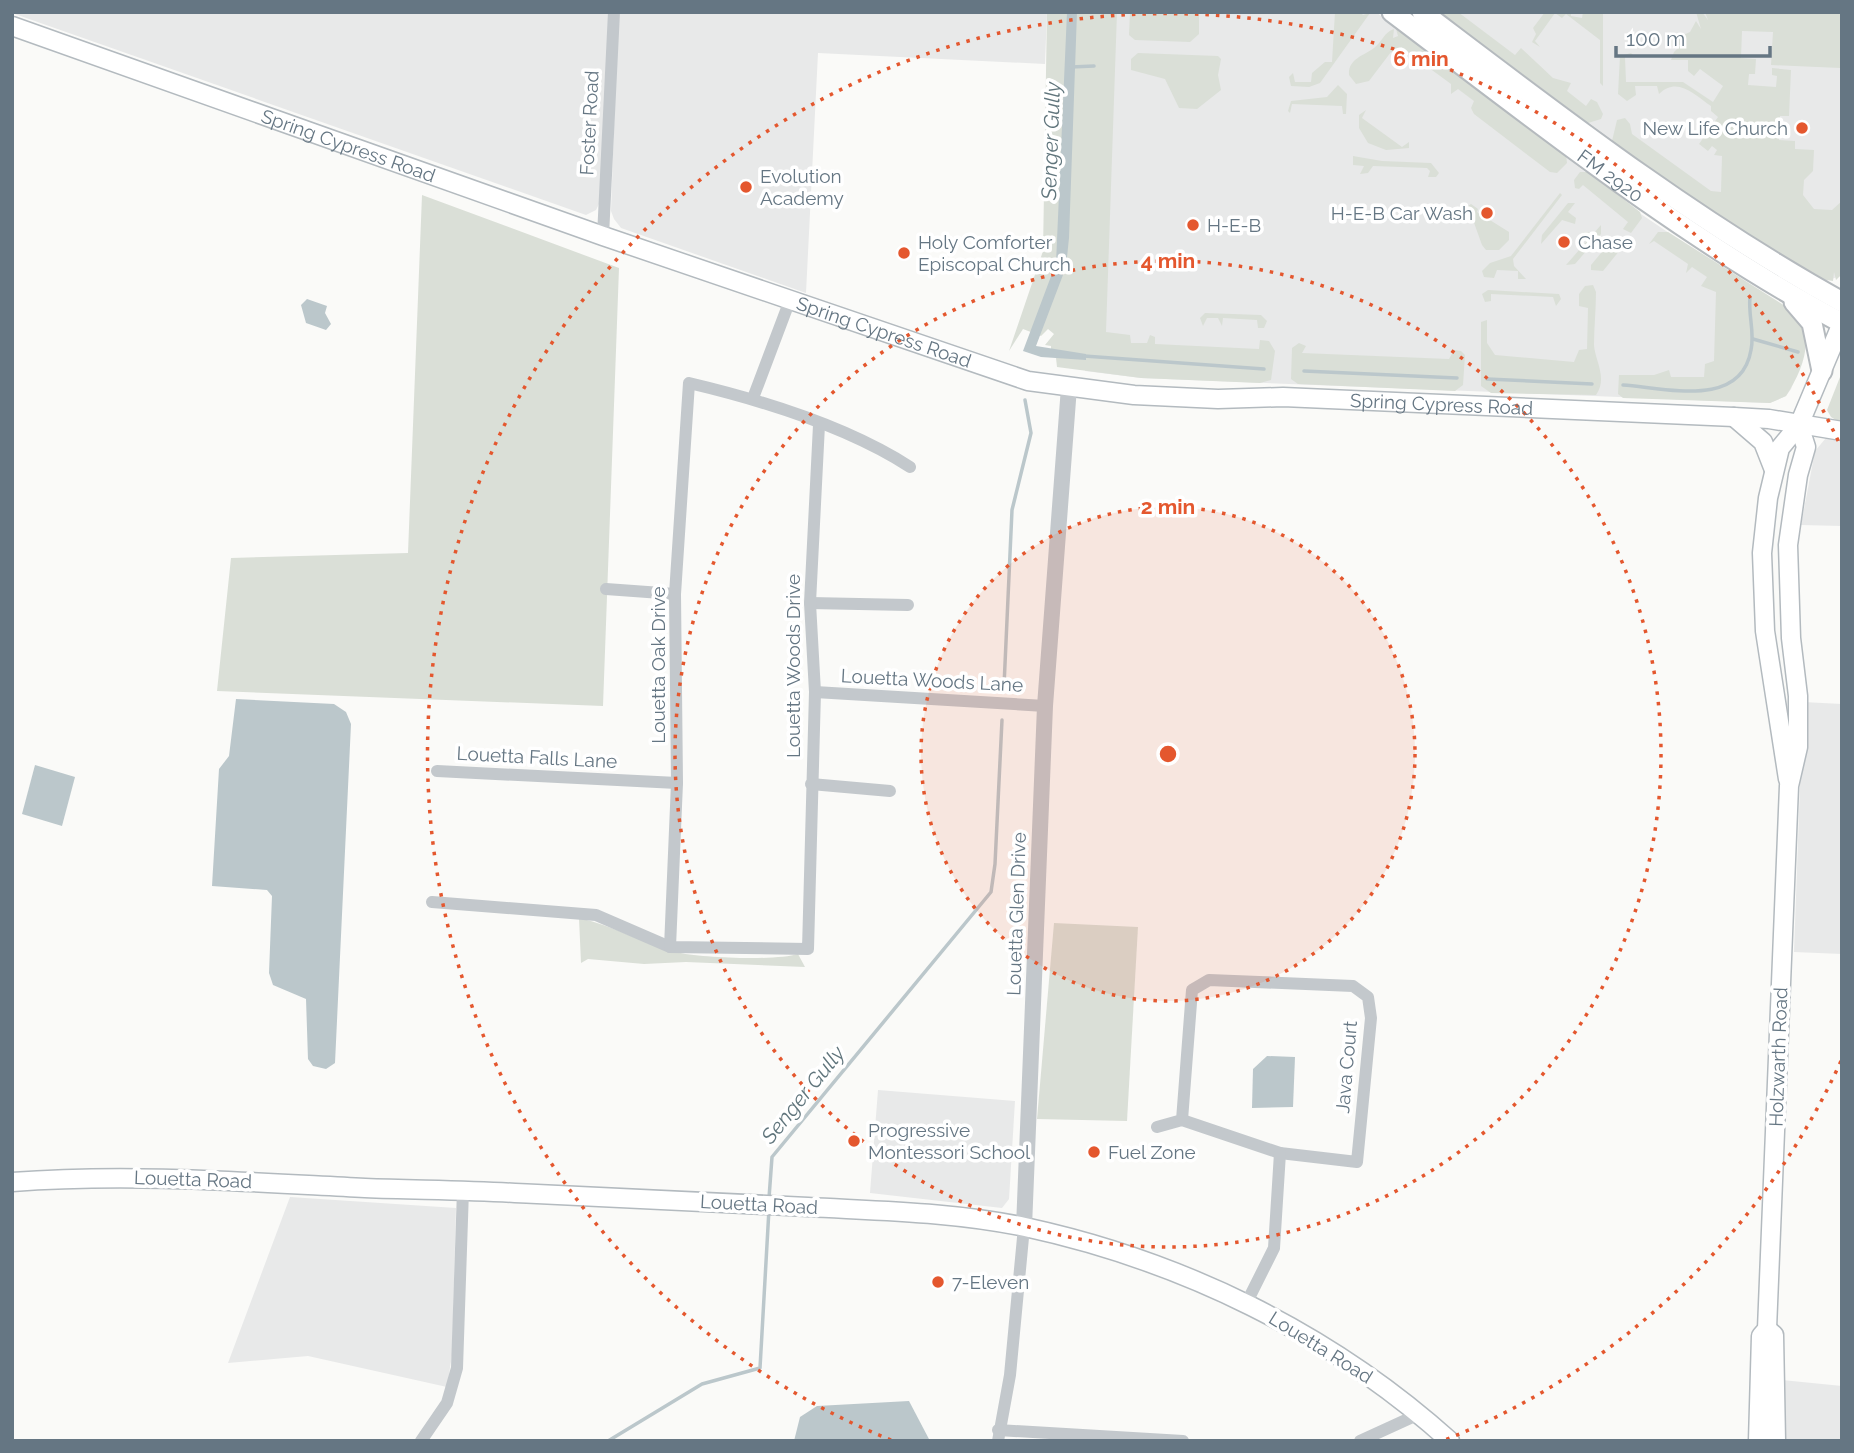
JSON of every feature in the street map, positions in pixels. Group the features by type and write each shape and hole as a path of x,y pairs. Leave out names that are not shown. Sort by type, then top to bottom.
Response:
{"main road":[{"name":"FM 2920","path":"1392,12 1659,212 1787,293 1842,323"},
{"name":"FM 2920","path":"1422,12 1667,195 1744,246 1842,302"},
{"name":"Spring Cypress Road","path":"12,26 603,236 1028,381 1194,398 1283,397 1734,417 1842,431"},
{"path":"1787,293 1812,323 1822,371"},
{"name":"Holzwarth Road","path":"1790,786 1765,631 1762,553 1774,470 1780,448 1799,425 1842,323"},
{"path":"1734,417 1763,442 1774,470"},
{"name":"Holzwarth Road","path":"1758,1441 1761,1336 1768,1329 1790,786 1798,747 1798,696 1789,616 1788,545 1798,475 1806,447 1799,425"},
{"name":"Louetta Road","path":"12,1182 108,1176 463,1190 940,1215 1024,1227 1101,1247 1180,1273 1247,1303 1353,1365 1419,1414 1450,1441"},
{"name":"Holzwarth Road","path":"1768,1329 1774,1335 1776,1441"}],"street":[{"name":"Foster Road","path":"603,236 614,12"},
{"path":"790,300 753,398 882,449 910,467"},
{"name":"Louetta Oak Drive","path":"670,947 677,783 675,594 689,383 753,398"},
{"name":"Louetta Glen Drive","path":"998,1436 1010,1375 1024,1227 1045,706 1069,387"},
{"name":"Louetta Woods Drive","path":"670,947 808,949 815,692 810,603 819,425"},
{"path":"606,589 675,594"},
{"path":"810,603 908,606"},
{"name":"Louetta Woods Lane","path":"815,692 1045,706"},
{"name":"Louetta Falls Lane","path":"437,771 677,783"},
{"path":"811,785 890,792"},
{"path":"432,902 596,915 670,947"},
{"name":"Java Court","path":"1182,1121 1192,990 1209,980 1353,986 1368,997 1371,1018 1357,1162 1279,1153"},
{"path":"1157,1127 1182,1121 1279,1153 1274,1248 1247,1303"},
{"path":"421,1441 447,1403 457,1368 463,1190"},
{"path":"1360,1441 1419,1414"},
{"path":"998,1436 1183,1441"}],"shaded area":[{"path":"609,12 600,202 596,210 586,215 12,13"},
{"path":"618,12 1047,12 1045,64 818,53 806,293 621,228 614,219 611,211"},
{"path":"1047,12 1117,12 1106,332 1130,335 1131,343 1147,343 1150,335 1155,337 1155,344 1259,349 1260,340 1269,341 1275,351 1271,380 1260,383 1141,378 1057,367 1056,358 1051,355 1051,346 1045,345 1054,334 1048,329 1041,336 1023,329 1009,351 1043,251"},
{"path":"1067,12 1077,12 1069,238 1066,267 1036,346 1086,354 1086,360 1041,357 1023,351 1056,263"},
{"path":"1099,12 1376,12 1635,210 1740,281 1793,311 1803,358 1791,389 1786,396 1770,403 1141,378 1085,371"},
{"path":"1130,12 1199,12 1199,34 1190,42 1135,40 1129,35"},
{"path":"1335,12 1360,12 1363,15 1370,13 1320,83 1309,87 1291,86 1289,77 1293,73 1295,82 1311,82 1312,73 1325,62 1332,62"},
{"path":"1439,12 1842,12 1840,276 1826,281 1711,213"},
{"path":"1439,12 1458,12 1515,55 1521,48 1553,78 1571,83 1567,91 1586,106 1591,99 1597,102 1603,114 1601,119 1588,123"},
{"path":"1545,12 1571,12 1571,16 1582,18 1583,12 1603,12 1603,86 1600,83 1600,40 1566,14 1562,18 1555,13 1535,41 1540,47 1532,42 1536,34 1533,28"},
{"path":"1696,12 1702,12 1708,20 1705,12 1842,12 1840,68 1771,65 1773,32 1742,31 1741,58 1756,59 1755,74 1749,74 1748,85 1776,87 1777,76 1772,75 1772,68 1791,70 1789,116 1780,116 1779,140 1795,141 1795,149 1814,150 1813,171 1804,180 1803,195 1814,209 1832,210 1842,201 1842,274 1836,280 1834,272 1833,281 1820,279 1711,213 1612,141 1617,120 1625,118 1630,124 1632,134 1711,191 1721,192 1722,156 1714,155 1717,150 1712,146 1708,151 1699,144 1718,117 1711,111 1711,106 1692,92 1679,87 1666,89 1659,94 1657,86 1635,86 1636,95 1627,101 1618,94 1620,56 1631,53 1634,56 1625,57 1626,82 1683,82 1713,102 1723,86 1700,69 1694,76 1688,71 1688,60 1671,60 1674,52 1684,42 1674,49 1668,42 1690,32 1696,21 1701,29"},
{"path":"1394,29 1393,38 1398,36 1396,29 1400,30 1566,155 1567,163 1557,173 1550,172 1474,114 1471,108 1474,101 1458,89 1451,94 1451,84 1421,62 1417,70 1416,58 1401,47 1399,56 1391,52 1369,81 1356,84 1349,75 1351,65"},
{"path":"1138,53 1218,56 1221,59 1218,75 1221,90 1197,109 1179,108 1165,79 1131,70 1131,59"},
{"path":"1338,85 1347,94 1346,114 1343,114 1342,106 1292,104 1290,113 1288,111 1291,101 1327,97"},
{"path":"1366,110 1362,118 1402,147 1409,142 1409,148 1386,150 1368,143 1359,128 1359,115"},
{"path":"1353,156 1382,161 1431,163 1439,173 1436,177 1428,177 1430,171 1427,168 1373,166 1368,173 1360,174 1364,166 1353,165"},
{"path":"1580,172 1589,172 1640,212 1642,218 1631,233 1623,229 1628,222 1583,185 1579,189 1575,188 1574,180"},
{"path":"1560,193 1562,195 1513,259 1514,266 1526,279 1518,279 1518,271 1497,270 1494,278 1484,277 1482,271 1490,263 1511,256"},
{"path":"422,195 619,268 603,706 217,691 231,558 408,553"},
{"path":"1568,203 1575,203 1568,212 1576,218 1575,224 1562,220 1541,244 1542,235"},
{"path":"1471,204 1478,209 1477,212 1509,232 1509,240 1499,250 1486,250 1482,245 1468,206"},
{"path":"1601,225 1601,234 1575,264 1566,265 1587,241 1583,232 1594,233"},
{"path":"1658,232 1668,232 1793,311 1800,320 1806,342 1798,375 1786,396 1770,403 1623,398 1618,394 1619,375 1654,375 1669,370 1671,377 1704,377 1705,364 1714,361 1716,292 1701,286 1707,277 1692,267 1686,273 1688,264 1654,241 1649,244"},
{"path":"1618,240 1620,250 1603,271 1591,270 1591,265 1611,241"},
{"path":"1593,285 1596,292 1594,345 1601,376 1596,395 1491,393 1481,386 1481,322 1487,320 1487,343 1495,355 1574,362 1579,350 1587,349 1588,308 1579,306 1579,294 1585,286"},
{"path":"1488,290 1559,294 1561,299 1556,306 1553,297 1491,294 1491,301 1485,302 1482,294"},
{"path":"307,299 327,306 325,313 331,324 326,330 306,323 301,305"},
{"path":"1205,313 1261,315 1267,321 1264,328 1258,328 1257,320 1223,318 1222,326 1218,318 1207,318 1203,326 1200,318"},
{"path":"1299,343 1306,346 1302,353 1449,359 1454,350 1461,351 1465,355 1463,385 1455,391 1298,384 1291,379 1292,348"},
{"path":"1842,372 1842,424 1831,417 1827,410"},
{"path":"1826,438 1842,438 1842,526 1801,525 1815,451"},
{"path":"236,699 334,704 346,712 351,724 335,1063 326,1069 313,1066 308,1059 306,999 273,985 269,973 272,896 267,890 212,886 219,769 229,756"},
{"path":"1803,702 1842,704 1842,954 1794,952"},
{"path":"35,765 75,777 62,826 22,814"},
{"path":"579,918 676,952 737,958 798,954 805,967 686,962 644,964 588,959 581,963"},
{"path":"1054,923 1138,927 1127,1121 1037,1119"},
{"path":"1267,1056 1295,1057 1293,1107 1252,1108 1253,1069"},
{"path":"878,1090 1015,1101 1009,1199 1002,1208 870,1193"},
{"path":"290,1197 456,1208 452,1355 447,1387 308,1356 228,1363"},
{"path":"1782,1380 1842,1386 1842,1441 1783,1441"},
{"path":"909,1401 930,1441 794,1441 800,1417 817,1406"}],"waterway":[{"path":"1071,67 1094,66"},
{"path":"1623,385 1699,391 1717,388 1733,381 1744,369 1751,350 1750,297"},
{"path":"1753,339 1798,352"},
{"path":"1084,356 1264,369"},
{"path":"1304,371 1457,378"},
{"path":"1487,379 1592,384"},
{"name":"Senger Gully","path":"1004,686 1012,510 1031,433 1025,400"},
{"name":"Senger Gully","path":"769,1198 772,1157 991,892 995,864 1002,720"},
{"name":"Senger Gully","path":"608,1441 702,1384 760,1368 769,1209"}],"place":[{"name":"New Life Church","path":"1802,128"},
{"name":"Evolution Academy","path":"746,187"},
{"name":"H-E-B Car Wash","path":"1487,213"},
{"name":"H-E-B","path":"1193,225"},
{"name":"Chase","path":"1564,242"},
{"name":"Holy Comforter Episcopal Church","path":"904,253"},
{"name":"Progressive Montessori School","path":"854,1141"},
{"name":"Fuel Zone","path":"1094,1152"},
{"name":"7-Eleven","path":"938,1282"}]}
